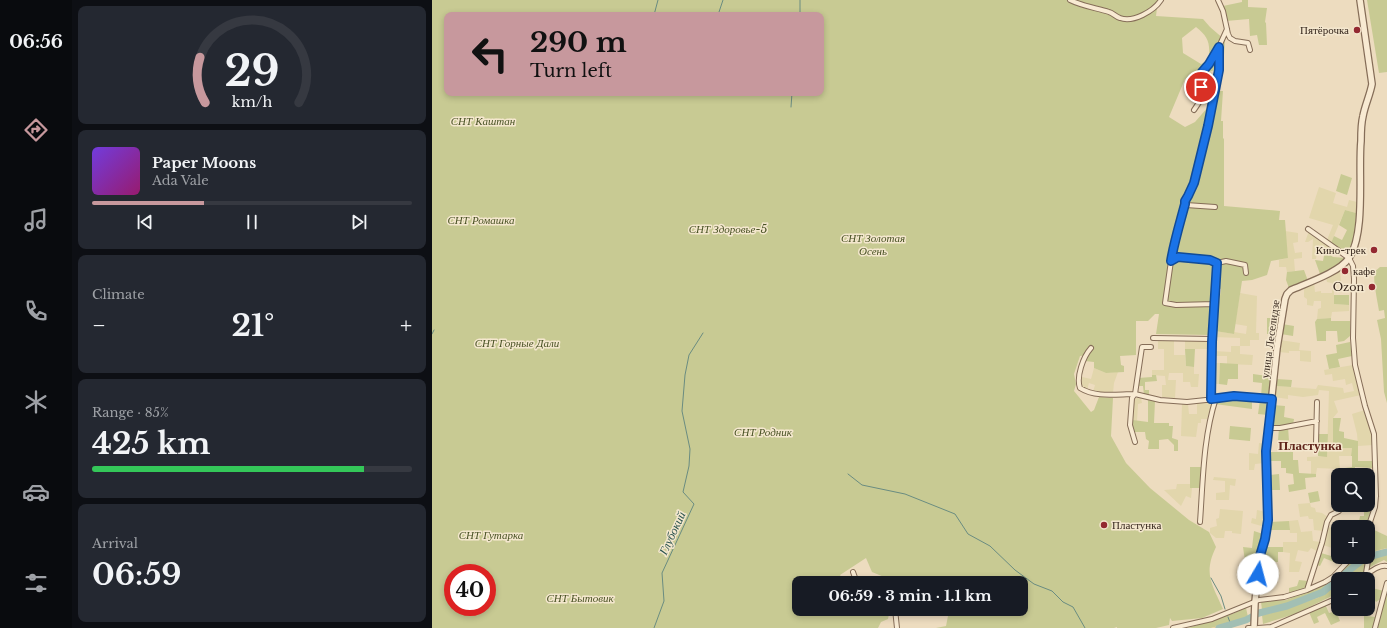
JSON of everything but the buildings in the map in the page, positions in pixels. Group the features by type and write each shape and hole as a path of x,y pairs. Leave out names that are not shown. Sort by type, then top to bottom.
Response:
{"street":[{"path":"1070,0 1099,10 1110,12 1120,18 1127,19 1135,18 1148,12 1158,5 1161,0"},
{"path":"1218,0 1223,11 1230,38 1235,41 1248,43 1250,50"},
{"path":"1349,258 1359,224 1360,142 1363,116 1372,84 1360,0"},
{"path":"1194,110 1200,101 1200,78 1202,72 1209,64 1219,47 1227,29"},
{"path":"1215,304 1176,305 1166,303 1173,244 1177,235 1185,201 1194,183 1208,126 1219,70 1219,47"},
{"path":"1185,204 1215,207"},
{"path":"1308,229 1349,258 1353,266 1354,279 1352,317 1355,365 1365,406 1374,434 1376,496 1370,520"},
{"path":"1171,261 1178,257 1210,260 1217,263 1226,261 1245,266 1246,273"},
{"name":"улица Леселидзе","path":"1254,627 1259,559 1265,539 1268,520 1266,451 1277,348 1285,299 1291,290 1336,270 1349,258"},
{"path":"1211,399 1212,342 1217,263"},
{"path":"1153,338 1211,339 1212,342"},
{"path":"1135,442 1130,425 1132,398 1135,394 1142,348 1151,347"},
{"path":"1091,348 1084,357 1078,384 1080,388 1086,392 1096,395 1135,394 1160,400 1187,402 1234,396 1272,399"},
{"path":"1200,522 1205,447 1210,415 1216,398"},
{"path":"1316,444 1317,402"},
{"path":"1269,428 1280,428 1317,421"},
{"path":"1307,590 1327,522 1331,515 1337,512"},
{"path":"1173,628 1212,619 1255,603 1284,597 1307,590 1333,576 1345,564"},
{"path":"1370,572 1377,567 1383,565 1387,566"},
{"path":"853,572 854,576"},
{"path":"1375,628 1387,583"},
{"path":"1248,628 1272,627 1331,601"},
{"path":"896,616 897,628"}],"shaded area":[{"path":"1319,187 1336,193 1333,203 1347,207 1349,200 1357,202 1356,213 1345,210 1331,243 1327,240 1333,225 1309,218"},
{"path":"1285,231 1298,233 1298,242 1293,243 1295,253 1302,252 1302,258 1294,259 1295,271 1287,272 1286,267 1279,267 1279,260 1288,258"},
{"path":"1309,231 1332,248 1328,253 1325,251 1324,253 1317,252 1316,259 1312,259 1313,239 1305,242"},
{"path":"1340,269 1341,282 1334,282 1334,304 1349,305 1349,311 1332,312 1331,318 1317,319 1318,309 1321,308 1321,301 1314,301 1313,306 1307,305 1307,299 1304,297 1304,287 1314,282 1315,292 1321,291 1321,293 1332,293 1332,283 1327,282 1326,277"},
{"path":"1240,293 1257,296 1256,333 1259,333 1259,340 1250,340 1250,346 1240,346 1240,338 1214,337 1215,331 1246,334 1247,326 1235,324"},
{"path":"1158,339 1174,340 1174,355 1185,355 1186,366 1194,367 1194,374 1199,374 1198,387 1191,387 1190,382 1183,382 1183,373 1169,373 1168,380 1176,380 1175,398 1162,397 1162,385 1166,385 1165,376 1152,375 1152,370 1164,370 1164,349 1158,349"},
{"path":"1185,340 1210,341 1210,349 1185,349"},
{"path":"1280,340 1300,343 1299,350 1311,351 1311,362 1300,361 1300,351 1289,351 1289,353 1279,352"},
{"path":"1231,346 1240,346 1240,354 1253,355 1252,365 1227,364 1227,356 1213,356 1213,351 1231,352"},
{"path":"1213,363 1220,363 1219,384 1212,384"},
{"path":"1353,365 1361,395 1334,401 1338,412 1333,418 1333,447 1352,448 1351,456 1339,456 1340,468 1317,468 1316,474 1311,474 1311,461 1307,461 1307,457 1327,456 1329,391 1319,390 1318,395 1303,397 1288,395 1288,399 1274,397 1275,386 1316,389 1318,385 1343,388 1344,393 1354,391 1352,383 1346,385 1345,379 1333,381 1332,374 1325,375 1324,370"},
{"path":"1094,368 1106,373 1118,372 1114,383 1113,393 1093,392 1095,385 1089,383 1087,390 1081,384 1082,377 1091,379"},
{"path":"1138,397 1141,398 1142,403 1138,404 1137,421 1133,420 1134,400"},
{"path":"1212,402 1207,419 1201,419 1201,423 1198,423 1196,437 1181,436 1182,404 1188,404 1189,414 1197,414 1197,403"},
{"path":"1365,410 1372,434 1373,445 1358,446 1357,434 1352,414"},
{"path":"1259,443 1265,444 1264,463 1255,464 1254,470 1249,470 1249,453 1258,454"},
{"path":"1214,477 1236,479 1235,486 1230,485 1229,500 1216,500 1216,493 1225,492 1225,481 1213,480"},
{"path":"1177,484 1190,484 1190,488 1192,488 1191,498 1186,496 1181,506 1164,490 1176,489"},
{"path":"1310,503 1311,507 1315,508 1316,512 1322,513 1328,517 1324,531 1314,530 1313,519 1309,519 1308,516 1300,517 1298,504"},
{"path":"1220,509 1243,511 1241,534 1232,533 1232,531 1225,531 1224,538 1216,538 1210,533 1210,528 1217,526 1216,519 1219,518"},
{"path":"1257,510 1266,512 1265,527 1251,523 1252,518 1256,519"},
{"path":"1298,520 1301,532 1312,531 1313,541 1321,542 1317,551 1311,548 1308,552 1298,550 1295,561 1302,562 1299,572 1289,572 1290,553 1283,552 1283,542 1297,542 1297,533 1290,533 1289,521"},
{"path":"1327,527 1331,528 1331,548 1323,545"}],"green space":[{"path":"432,0 1158,0 1156,16 1203,19 1225,40 1224,55 1215,70 1185,79 1169,117 1185,127 1195,122 1208,107 1211,91 1223,91 1221,121 1223,121 1224,139 1224,206 1280,211 1279,220 1285,220 1288,258 1271,261 1267,275 1252,280 1242,281 1234,334 1215,331 1221,289 1216,288 1209,335 1156,334 1159,314 1155,314 1148,321 1136,321 1136,355 1120,356 1121,365 1124,366 1124,372 1106,373 1094,368 1094,362 1085,361 1087,355 1080,356 1074,374 1076,384 1074,391 1091,412 1094,410 1099,397 1113,398 1111,436 1126,463 1150,488 1189,520 1209,532 1216,547 1210,565 1210,579 1223,609 1202,618 1172,621 1170,618 1169,625 1156,628 936,628 946,626 948,616 1028,616 1028,576 882,576 872,572 866,558 841,576 792,576 792,616 889,616 888,619 881,622 878,628 432,628","holes":["1196,27 1204,34 1209,46 1208,61 1201,64 1183,53 1182,38"]},
{"path":"1242,0 1248,0 1248,7 1267,8 1265,22 1267,45 1259,45 1257,35 1250,36 1249,19 1226,21 1223,6 1242,2"},
{"path":"1367,0 1387,0 1387,72 1379,73"},
{"path":"1341,174 1352,178 1347,195 1336,191"},
{"path":"1345,210 1356,213 1355,231 1349,255 1331,243 1334,236 1342,240 1347,230 1339,225"},
{"path":"1325,251 1333,257 1346,258 1334,269 1320,274 1315,260 1323,261"},
{"path":"1380,267 1387,267 1387,403 1384,392 1381,339 1377,320 1385,318 1384,310 1379,311 1374,279 1375,271"},
{"path":"1304,270 1308,281 1289,288 1286,280 1287,272"},
{"path":"1334,295 1349,295 1349,305 1334,304"},
{"path":"1272,305 1282,306 1277,343 1269,342 1270,334 1267,334 1267,318 1272,318"},
{"path":"1331,318 1331,321 1350,321 1350,336 1344,341 1338,342 1337,331 1326,331 1326,341 1317,341 1315,322 1317,319"},
{"path":"1282,324 1294,326 1293,336 1281,334"},
{"path":"1350,342 1352,356 1338,359 1340,367 1329,369 1326,355 1337,353 1336,345"},
{"path":"1185,349 1195,349 1194,367 1186,366"},
{"path":"1220,363 1238,364 1238,379 1228,379 1227,385 1219,384"},
{"path":"1253,374 1273,377 1271,397 1261,397 1262,383 1253,382"},
{"path":"1152,375 1156,375 1157,381 1145,382 1145,390 1149,390 1149,396 1144,395 1143,386 1137,386 1138,378 1152,377"},
{"path":"1276,379 1292,380 1291,387 1275,386"},
{"path":"1234,398 1252,400 1252,409 1215,404 1217,400"},
{"path":"1148,400 1155,401 1154,423 1169,423 1169,426 1173,426 1172,438 1178,440 1178,451 1174,451 1174,445 1168,439 1159,440 1159,449 1148,449 1149,441 1146,439 1145,432 1134,432 1132,429 1133,420 1148,422"},
{"path":"1260,400 1269,403 1268,415 1258,414"},
{"path":"1273,405 1285,406 1284,417 1294,419 1293,425 1270,427"},
{"path":"1333,418 1341,418 1339,431 1344,432 1344,438 1358,441 1358,461 1373,461 1373,468 1345,468 1352,467 1352,448 1333,448"},
{"path":"1230,426 1251,428 1250,441 1229,439"},
{"path":"1288,427 1289,441 1278,440 1279,428"},
{"path":"1318,434 1328,434 1327,457 1318,456"},
{"path":"1268,452 1293,452 1293,460 1298,460 1299,473 1316,474 1316,477 1305,478 1306,489 1289,492 1288,485 1294,484 1293,474 1286,473 1286,468 1281,468 1281,461 1269,461"},
{"path":"1190,467 1202,467 1201,488 1190,488"},
{"path":"1279,474 1280,490 1270,490 1269,475"},
{"path":"1318,491 1320,501 1310,503 1308,493"},
{"path":"1364,512 1371,512 1369,520 1359,520 1360,516 1364,516"},
{"path":"1289,521 1290,530 1269,530 1270,522"},
{"path":"1375,530 1387,536 1387,548 1375,551"},
{"path":"1254,531 1263,534 1258,557 1245,561 1243,547 1252,548"},
{"path":"1266,547 1283,547 1283,552 1278,552 1278,562 1262,562"},
{"path":"1321,553 1331,556 1331,561 1324,558 1320,566 1317,565"},
{"path":"1387,554 1387,562 1384,560 1364,572 1352,572 1362,564 1375,564 1375,558"},
{"path":"1348,564 1354,564 1345,572 1340,572"},
{"path":"1299,580 1308,581 1306,589 1289,595 1289,588 1297,586"},
{"path":"1331,581 1331,584 1323,591 1262,610 1261,602 1286,600"},
{"path":"1387,587 1387,628 1376,628"},
{"path":"1331,588 1331,596 1295,614 1263,624 1262,615 1302,602"},
{"path":"1375,589 1384,591 1382,598 1376,602"},
{"path":"1325,604 1329,613 1331,612 1331,616 1338,616 1340,621 1331,625 1325,613 1317,617 1319,622 1314,624 1309,612"},
{"path":"1246,608 1248,617 1244,619 1211,628 1188,628 1232,614"},
{"path":"1364,616 1377,617 1373,628 1364,628"}],"sand":[{"path":"1387,548 1387,554 1375,558 1375,551"},
{"path":"1354,564 1362,564 1352,572 1345,572"},
{"path":"1331,584 1331,588 1318,598 1262,615 1248,622 1230,628 1211,628 1244,619 1262,610 1323,591"}],"waterway":[{"path":"655,12 658,0"},
{"path":"719,12 723,0"},
{"path":"800,0 800,12"},
{"path":"791,107 792,96"},
{"path":"432,334 434,330"},
{"name":"Глубокий","path":"654,628 664,601 662,573 694,504 683,492 689,466 690,449 682,411 685,375 689,355 703,333"},
{"path":"848,474 862,485 905,494 955,514 968,534 990,546 1015,570 1034,584 1052,591 1063,602 1073,607 1085,628"},
{"path":"1375,555 1387,552"},
{"path":"1347,572 1357,564"},
{"path":"1211,578 1221,596 1225,609"},
{"path":"1219,628 1246,620 1259,613 1287,606 1323,592 1331,585"},
{"path":"1228,617 1231,625"}],"place":[{"name":"Пятёрочка","path":"1357,30"},
{"name":"Кино-трек","path":"1374,250"},
{"name":"кафе","path":"1345,271"},
{"name":"Ozon","path":"1372,287"},
{"name":"Пластунка","path":"1104,525"}],"district":[{"name":"Пластунка","path":"1310,445"}],"route":[{"path":"1201,87 1200,78 1202,72 1209,64 1219,47 1219,70 1208,126 1194,183 1184,202 1185,204 1177,235 1173,244 1171,261 1178,257 1210,260 1217,263 1212,342 1211,399 1234,396 1272,399 1266,451 1268,520 1265,539 1259,559 1258,574"}],"park label":[{"name":"СНТ Каштан","path":"483,121"},
{"name":"СНТ Ромашка","path":"481,220"},
{"name":"СНТ Здоровье-5","path":"728,229"},
{"name":"СНТ Золотая Осень","path":"873,244"},
{"name":"СНТ Горные Дали","path":"517,343"},
{"name":"СНТ Родник","path":"763,432"},
{"name":"СНТ Гутарка","path":"491,535"},
{"name":"СНТ Бытовик","path":"580,598"}]}
